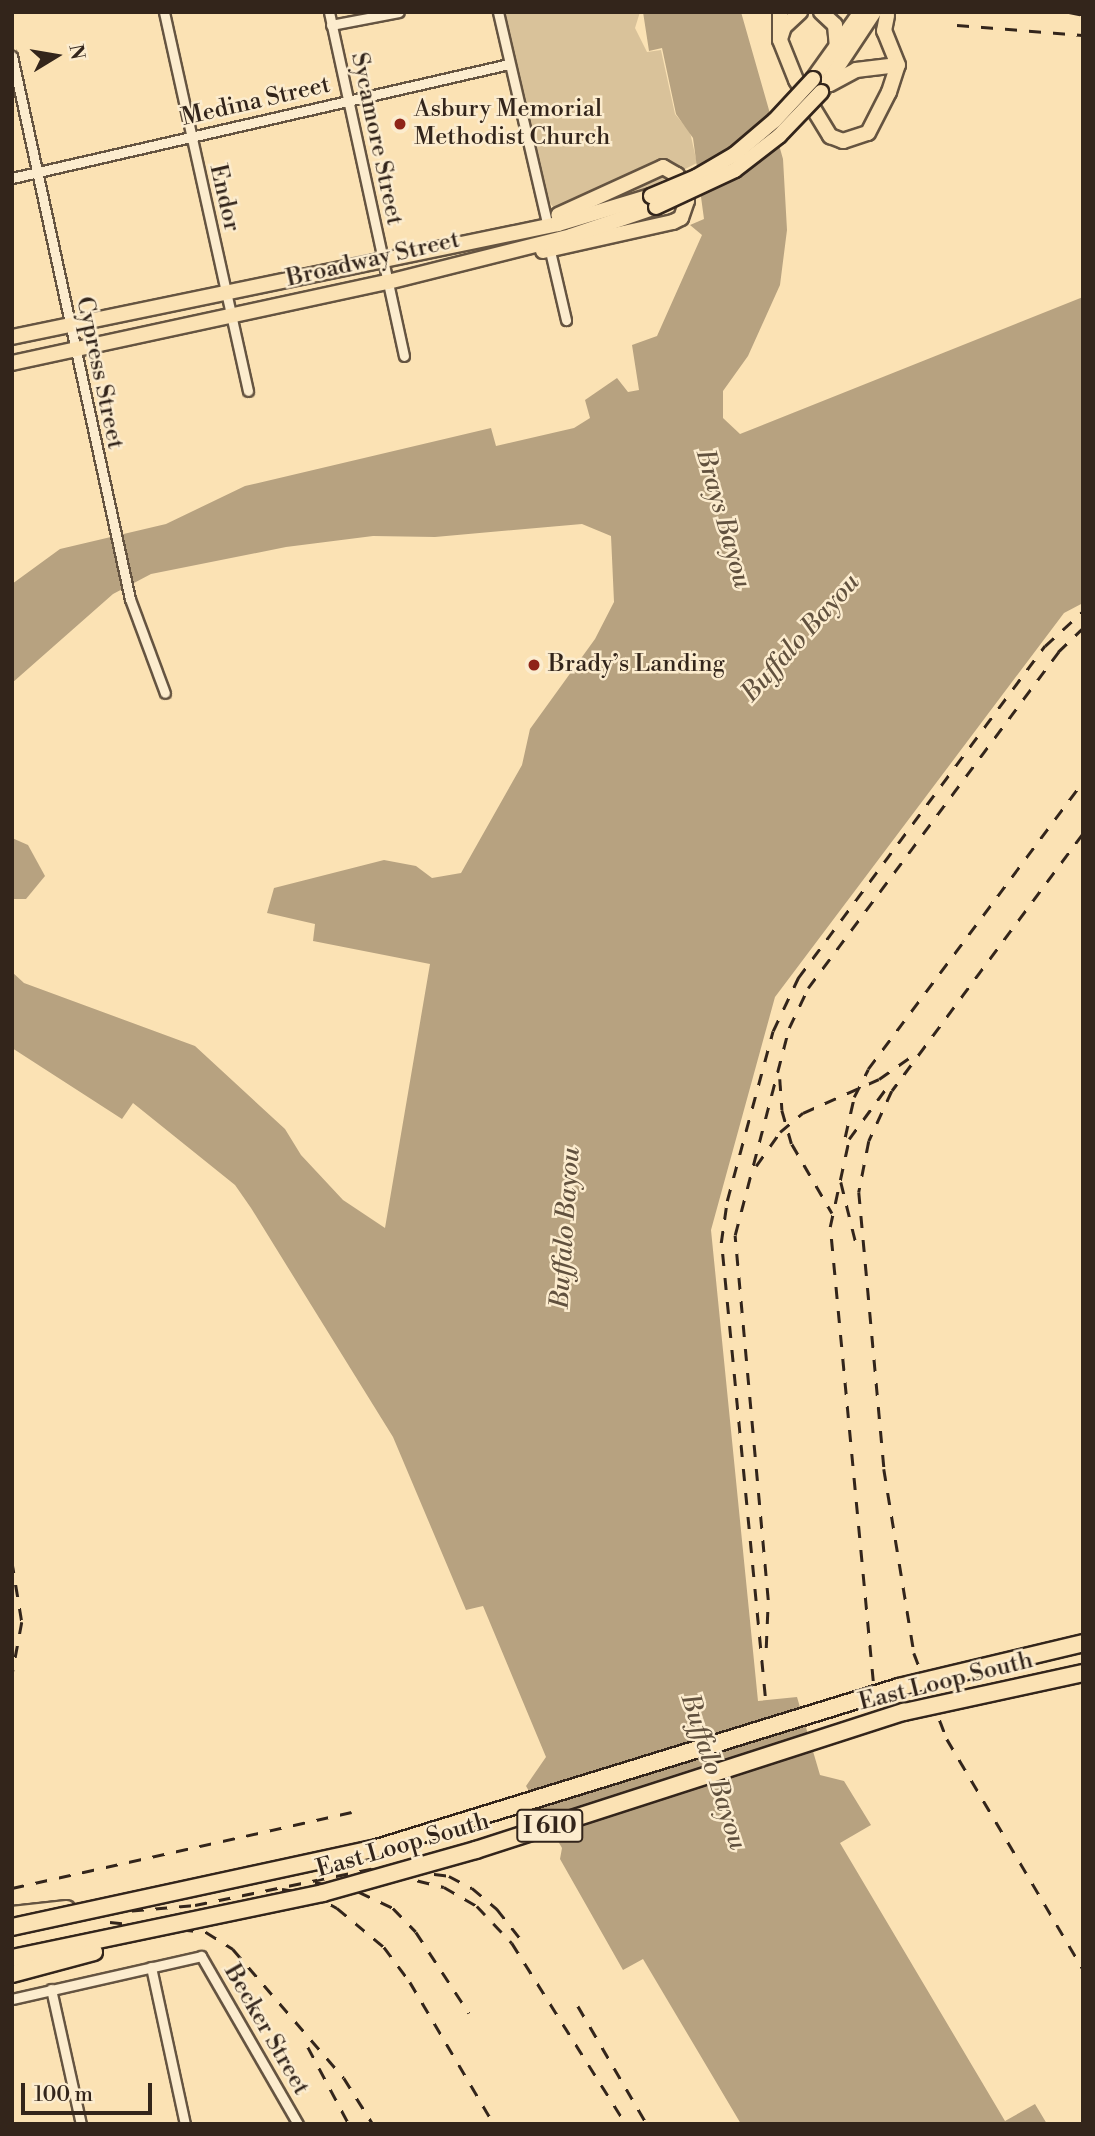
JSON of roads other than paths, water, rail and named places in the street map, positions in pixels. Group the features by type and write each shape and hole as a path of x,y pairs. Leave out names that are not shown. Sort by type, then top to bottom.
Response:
{"highway":[{"name":"East Loop South","path":"12,1927 377,1848 899,1687 1083,1643"},
{"name":"East Loop South","path":"12,1958 206,1921 409,1871 904,1712 1083,1673"},
{"path":"12,1915 146,1900"},
{"path":"12,1974 206,1921"}],"main road":[{"path":"780,12 780,40 816,116 830,136 843,141 868,133 880,116 898,65 884,31 883,13"},
{"path":"780,40 785,27 800,12"},
{"path":"821,12 835,25 837,50"},
{"name":"Broadway Street","path":"12,337 653,201 735,154 775,120 837,50 860,12"},
{"path":"825,88 883,13"},
{"path":"825,88 856,70 898,65"},
{"name":"Broadway Street","path":"12,363 388,282 527,246 735,170 779,136 825,88"},
{"path":"500,235 598,201 663,167 677,174 687,201 681,218 673,222 550,251 527,246"}],"street":[{"name":"Endor","path":"164,12 248,391"},
{"name":"Sycamore Street","path":"329,12 404,356"},
{"path":"331,25 399,12"},
{"path":"498,12 546,218"},
{"name":"Cypress Street","path":"12,56 130,599 165,693"},
{"name":"Medina Street","path":"12,178 509,64"},
{"path":"550,251 566,320"},
{"name":"Becker Street","path":"151,1967 201,1956 294,2123"},
{"path":"12,1999 151,1967 185,2124"},
{"path":"51,1989 81,2124"}],"water":[{"path":"643,12 741,12 783,159 787,230 780,285 748,356 723,391 723,418 740,434 1083,297 1083,603 1064,613 775,997 711,1230 758,1701 797,1697 820,1775 844,1781 871,1825 840,1843 1005,2121 1035,2104 1047,2124 741,2124 643,1959 623,1970 560,1859 562,1848 526,1786 546,1757 483,1606 466,1610 393,1437 251,1208 235,1185 133,1103 122,1119 12,1048 12,972 24,983 195,1046 285,1129 301,1155 343,1200 385,1228 430,964 313,941 315,924 267,913 274,888 384,860 416,866 432,878 461,873 522,765 530,729 595,639 614,602 611,536 582,524 435,537 373,536 286,547 151,574 113,594 12,683 12,584 60,549 166,524 245,486 491,428 496,446 574,428 590,418 585,400 617,378 628,392 639,390 632,345 657,336 702,235 690,225 704,219 693,138 676,114 662,48 649,51"},
{"path":"12,838 28,845 45,876 26,899 12,899"}],"railway":[{"path":"1069,12 1083,15"},
{"path":"957,25 1083,35"},
{"path":"765,1696 721,1243 727,1201 773,1031 798,978 1045,646 1083,611"},
{"path":"766,1648 768,1600 735,1235 789,1028 808,988 1058,652 1083,628"},
{"path":"845,1137 854,1097 868,1069 1083,782"},
{"path":"1083,834 892,1091 869,1141 859,1192 884,1469 914,1653 947,1739 1083,1969"},
{"path":"756,1166 780,1132 803,1113 879,1079 909,1058"},
{"path":"780,1079 782,1110 792,1144 832,1213"},
{"path":"873,1681 830,1227 849,1139 887,1087"},
{"path":"841,1182 856,1243"},
{"path":"12,1561 22,1622 12,1676"},
{"path":"12,1888 352,1812"},
{"path":"12,1921 195,1905 371,1869 444,1887 477,1906 512,1943 626,2124"},
{"path":"410,1871 449,1876 472,1888 497,1909 523,1942"},
{"path":"315,1882 359,1892 393,1908 416,1932 469,2013"},
{"path":"282,1889 310,1893 337,1908 384,1947 410,1982 494,2124"},
{"path":"110,1922 206,1932 233,1949 344,2078 373,2124"},
{"path":"578,2006 647,2124"},
{"path":"308,2047 349,2124"}],"place":[{"name":"Asbury Memorial Methodist Church","path":"400,124"},
{"name":"Brady’s Landing","path":"534,665"}],"water label":[{"name":"Brays Bayou","path":"723,519"},
{"name":"Buffalo Bayou","path":"801,638"},
{"name":"Buffalo Bayou","path":"566,1228"},
{"name":"Buffalo Bayou","path":"713,1772"}]}
